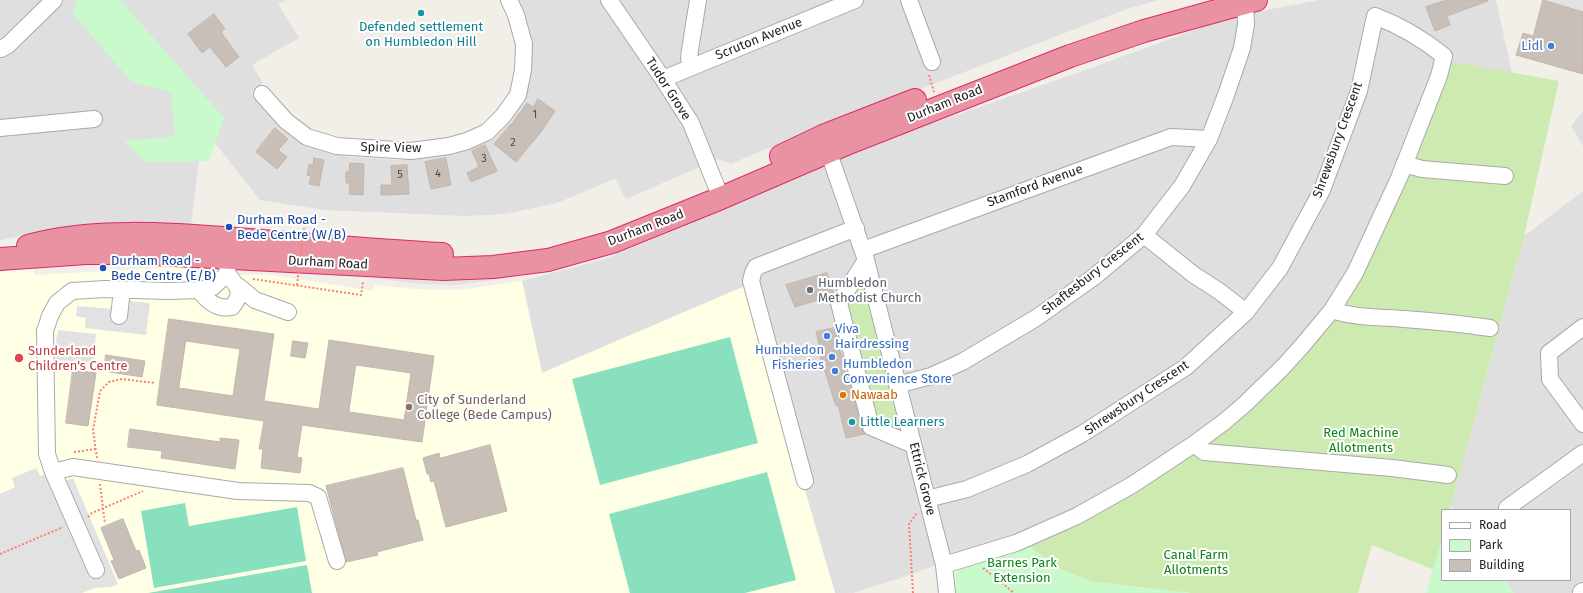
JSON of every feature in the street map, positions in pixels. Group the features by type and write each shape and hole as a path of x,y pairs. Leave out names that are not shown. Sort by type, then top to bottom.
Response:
{"highway":[{"name":"Durham Road","path":"826,144 934,93 1064,43 1140,17 1197,0"},
{"name":"Durham Road","path":"0,259 86,254 137,253 228,265 365,265 443,269 493,267 548,260 612,242 718,191 775,160 947,103 1070,56 1144,31 1250,1"},
{"name":"Durham Road","path":"0,254 36,244 58,240 104,235 155,234 444,254 487,253 555,244 718,191"}],"street":[{"path":"0,59 0,48 8,45 54,0"},
{"name":"Spire View","path":"262,94 286,121 306,137 337,146 411,151 449,146 467,141 487,132 503,116 518,95 523,70 524,44 516,15 509,0"},
{"name":"Tudor Grove","path":"609,0 691,123 718,191"},
{"path":"692,67 690,50 698,0"},
{"name":"Scruton Avenue","path":"663,79 855,0"},
{"path":"909,0 932,62"},
{"name":"Shaftesbury Crescent","path":"897,385 931,376 962,362 1036,318 1094,277 1144,236 1182,186 1210,139 1242,48 1250,1"},
{"name":"Shrewsbury Crescent","path":"928,505 1027,464 1082,434 1186,367 1246,312 1280,268 1322,190 1358,91 1375,16 1394,23 1408,31 1444,56 1439,76 1404,164"},
{"path":"0,128 94,119"},
{"name":"Stamford Avenue","path":"865,255 1171,137 1210,139"},
{"name":"Ettrick Grove","path":"826,144 865,255 944,565 947,593"},
{"path":"944,565 1016,543 1077,516 1132,485 1194,444 1245,404 1302,346 1332,310 1355,273 1404,164 1422,169 1505,176"},
{"path":"805,480 751,281 756,268 856,228"},
{"path":"155,234 170,243 222,248 228,250 228,265 238,286 255,300 288,312"},
{"path":"1144,236 1194,275 1219,291 1246,312"},
{"path":"865,255 839,303 871,427 913,445"},
{"path":"96,570 53,472 47,454 45,331 50,316 57,303 72,291 105,289 168,291 199,290 213,287 228,265"},
{"path":"199,290 205,298 217,306 225,308 232,307 236,301 238,286"},
{"path":"119,316 122,290"},
{"path":"1332,310 1344,314 1363,317 1405,319 1490,328"},
{"path":"1583,327 1549,352 1550,379 1583,424"},
{"path":"1194,444 1204,452 1392,468 1448,475"},
{"path":"1507,508 1583,453"},
{"path":"53,472 73,467 238,491 309,493 318,497 337,561"}],"path":[{"path":"932,62 929,76 934,93"},
{"path":"297,285 304,228"},
{"path":"266,281 361,295 365,265"},
{"path":"105,524 93,430 100,391 109,382 122,379 155,383"},
{"path":"913,593 909,524 916,513 928,505"},
{"path":"982,567 1014,593"}],"shaded area":[{"path":"0,0 287,0 278,4 299,38 252,65 263,83 251,93 282,129 298,142 323,151 352,157 399,160 455,154 473,148 491,139 504,125 519,101 517,0 1158,0 1124,10 731,164 718,159 626,199 615,179 557,203 505,214 466,216 324,210 260,200 203,128 191,225 118,223 39,232 0,240"},
{"path":"1319,0 1496,0 1512,73 1351,274 1305,336 1223,417 1128,483 1037,529 957,556 916,573 853,593 835,593 745,286 542,373 522,281 605,259 675,230 812,165 1080,72 1230,17"},
{"path":"1548,0 1583,0 1583,12 1548,2"},
{"path":"1583,111 1583,146 1571,126"},
{"path":"1583,191 1583,593 1514,593 1506,581 1571,581 1571,509 1453,509 1451,506 1524,236"},
{"path":"548,260 506,278 458,285 420,284 380,279 357,264"},
{"name":"City of Sunderland College (Bede Campus)","path":"33,265 34,275 177,267 206,274 274,275 372,291 374,285 415,289 458,290 522,281 542,373 745,286 835,593 0,593 0,272"},
{"path":"129,301 150,303 146,335 85,328 86,318 76,316 77,306 128,310"},
{"path":"58,330 96,334 93,362 53,360"},
{"path":"36,468 40,476 49,473 65,481 73,478 118,584 111,587 95,588 82,593 0,593 0,494 15,487 12,478"}],"green space":[{"path":"77,0 120,0 224,118 209,161 145,162 124,141 175,136 171,92 131,81 72,13"},
{"name":"Red Machine Allotments","path":"1448,61 1559,81 1524,236 1450,509 1441,509 1441,543 1434,570 1372,545 1358,593 1191,593 1093,582 1057,568 1029,546 1183,454 1328,320"},
{"path":"866,260 913,445 871,427 839,303"},
{"path":"730,337 758,443 600,485 572,379"},
{"path":"767,472 796,580 745,593 630,593 609,514"},
{"path":"185,503 189,526 297,507 306,561 154,588 141,511"},
{"path":"1441,542 1441,581 1506,581 1514,593 1426,593"},
{"name":"Barnes Park Extension","path":"1029,546 1057,568 1093,582 1191,593 955,593 956,575 964,561"},
{"path":"307,565 312,593 148,593"}],"building":[{"path":"1447,0 1488,1 1447,16 1450,25 1435,31 1426,7"},
{"name":"Lidl","path":"1543,0 1583,12 1583,74 1516,55 1523,33 1533,36"},
{"path":"214,14 225,29 221,32 239,57 226,67 210,47 202,53 188,34"},
{"path":"538,99 555,111 541,132 516,162 494,144 511,125 527,103 533,107"},
{"path":"275,128 288,139 278,150 287,157 277,169 256,152"},
{"path":"485,145 497,171 471,182 467,173 479,167 472,151"},
{"path":"314,158 324,160 319,186 309,184 311,176 307,175 309,164 313,165"},
{"path":"446,158 451,185 431,189 425,162"},
{"path":"350,163 364,164 363,195 349,194 350,183 346,183 346,172 349,172"},
{"path":"407,165 409,194 381,195 381,185 392,185 391,166"},
{"name":"Humbledon Methodist Church","path":"827,273 834,294 832,296 795,307 786,285"},
{"path":"169,319 274,334 264,401 319,409 329,340 434,356 422,442 302,425 297,457 302,458 300,473 261,468 263,449 259,449 264,421 157,405","holes":["186,341 240,349 233,396 179,388","356,365 411,373 404,420 349,412"]},
{"path":"834,328 838,339 836,340 844,362 842,363 850,385 862,429 865,434 846,438 838,405 836,406 819,353 821,352 816,332"},
{"path":"293,341 308,343 305,358 291,356"},
{"path":"106,355 145,361 142,377 104,371"},
{"path":"73,370 96,373 88,426 66,423"},
{"path":"130,429 220,442 220,438 239,440 235,469 161,458 162,451 128,447"},
{"path":"490,445 507,511 446,527 434,481 431,482 429,474 427,474 423,458 439,453 440,458"},
{"path":"403,468 416,520 418,520 423,540 377,552 378,555 346,562 326,486"},
{"path":"123,519 136,551 139,550 146,568 119,579 111,561 114,560 101,528"}],"place":[{"name":"Defended settlement on Humbledon Hill","path":"421,13"},
{"name":"Lidl","path":"1551,46"},
{"name":"Durham Road - Bede Centre (W/B)","path":"229,227"},
{"name":"Durham Road - Bede Centre (E/B)","path":"103,268"},
{"name":"Humbledon Methodist Church","path":"810,290"},
{"name":"Viva Hairdressing","path":"827,336"},
{"name":"Humbledon Fisheries","path":"832,357"},
{"name":"Sunderland Children's Centre","path":"19,358"},
{"name":"Humbledon Convenience Store","path":"835,371"},
{"name":"Nawaab","path":"843,395"},
{"name":"City of Sunderland College (Bede Campus)","path":"409,407"},
{"name":"Little Learners","path":"852,422"}],"park label":[{"name":"Canal Farm Allotments","path":"1196,562"}]}
